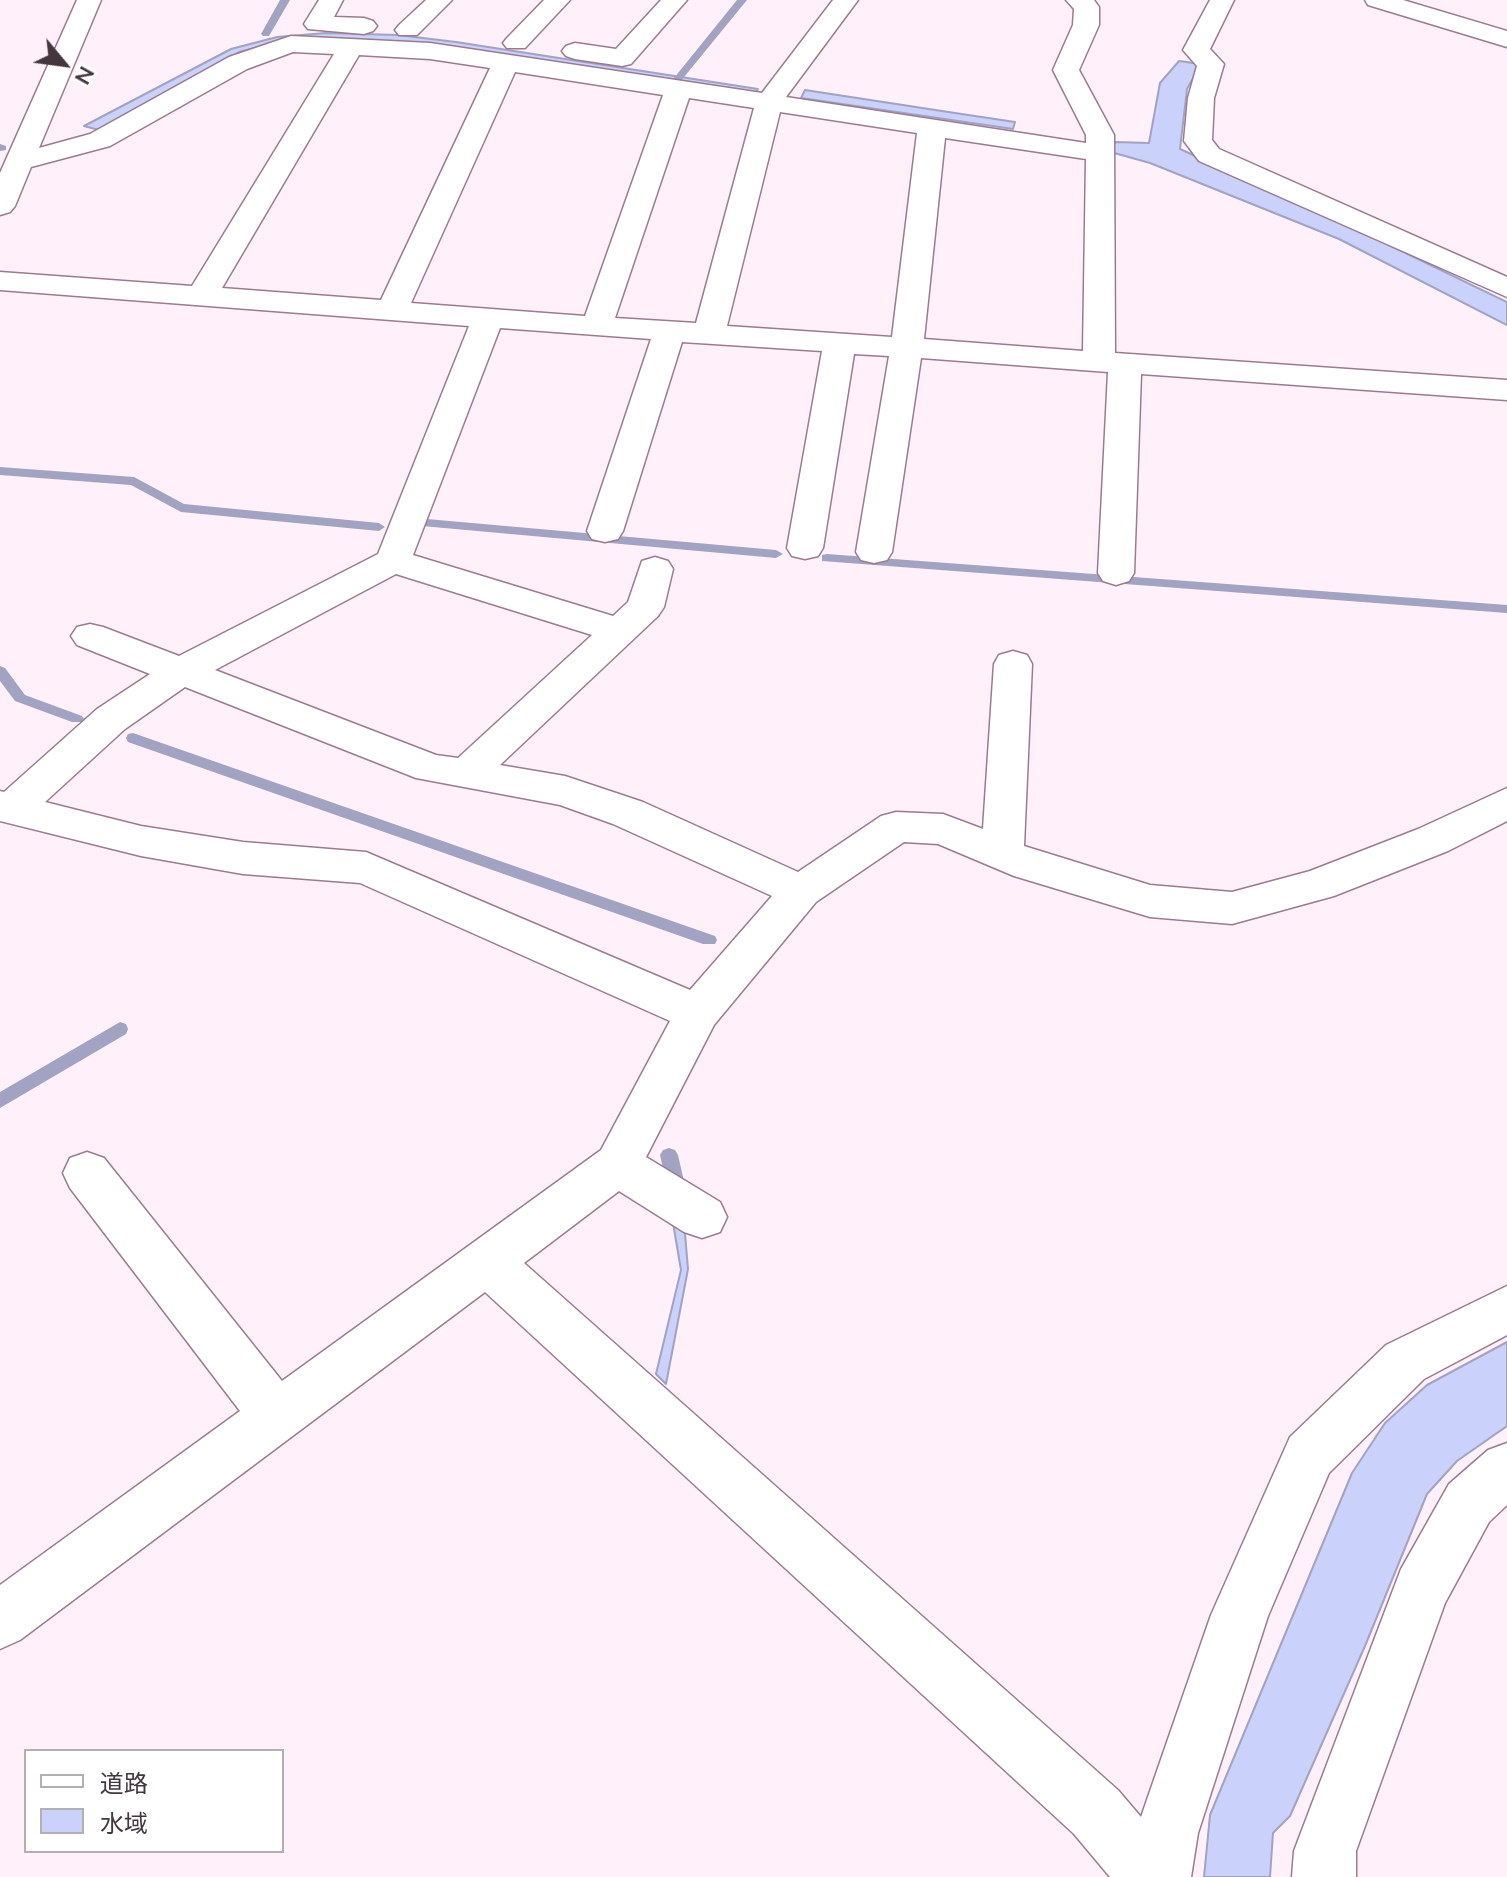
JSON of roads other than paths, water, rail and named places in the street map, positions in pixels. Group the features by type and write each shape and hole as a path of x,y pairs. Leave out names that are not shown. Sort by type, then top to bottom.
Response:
{"street":[{"path":"0,206 89,0"},
{"path":"331,0 317,24 408,30 679,88 1100,153"},
{"path":"408,30 440,0"},
{"path":"392,311 511,53 558,0"},
{"path":"19,162 100,140 238,63 264,51 291,44 622,58 675,0"},
{"path":"709,333 769,102 846,0"},
{"path":"1078,0 1087,7 1086,25 1066,70 1100,135 1112,360 1116,573"},
{"path":"1222,0 1196,50 1211,64 1201,98 1198,141 1209,155 1507,288"},
{"path":"1377,0 1507,39"},
{"path":"1448,21 1481,5"},
{"path":"202,296 352,45"},
{"path":"597,326 679,88"},
{"path":"874,552 907,347 932,127"},
{"path":"0,281 1507,390"},
{"path":"6,807 111,719 180,672 393,561 488,318"},
{"path":"605,531 670,331"},
{"path":"805,548 840,342"},
{"path":"393,561 620,631"},
{"path":"466,774 645,607 655,569"},
{"path":"90,636 430,768 565,791 628,813 801,891"},
{"path":"1003,854 1013,664"},
{"path":"0,1620 618,1165 697,1013 801,891 896,827 943,829 1003,854 1150,901 1232,908 1319,885 1433,840 1507,803"},
{"path":"6,807 141,841 243,858 366,868 697,1013"},
{"path":"618,1165 702,1217"},
{"path":"87,1173 276,1416"},
{"path":"487,1262 1096,1812 1151,1877"},
{"path":"1159,1877 1167,1833 1240,1615 1309,1455 1405,1362 1507,1309"},
{"path":"1324,1877 1325,1851 1421,1589 1469,1503 1507,1469"}],"water":[{"path":"326,33 398,35 456,42 758,89 756,92 290,39 239,52 99,130 84,126 231,49 277,37"},
{"path":"1179,61 1201,64 1187,89 1180,149 1507,302 1507,325 1339,239 1150,163 1107,151 1116,142 1149,143 1160,83"},
{"path":"805,90 1015,122 1013,129 801,98"},
{"path":"672,1217 684,1222 688,1269 666,1384 656,1374 681,1270"},
{"path":"1507,1342 1507,1426 1457,1461 1427,1494 1365,1646 1290,1816 1273,1833 1270,1877 1204,1877 1210,1815 1352,1473 1385,1423 1427,1385"}],"waterway":[{"path":"266,34 285,0"},
{"path":"677,80 742,0"},
{"path":"0,471 134,481 181,508 379,527"},
{"path":"427,523 776,554"},
{"path":"827,558 1507,609"},
{"path":"0,671 20,698 77,719"},
{"path":"133,738 709,940"},
{"path":"0,1101 120,1029"},
{"path":"669,1155 676,1186"}]}
